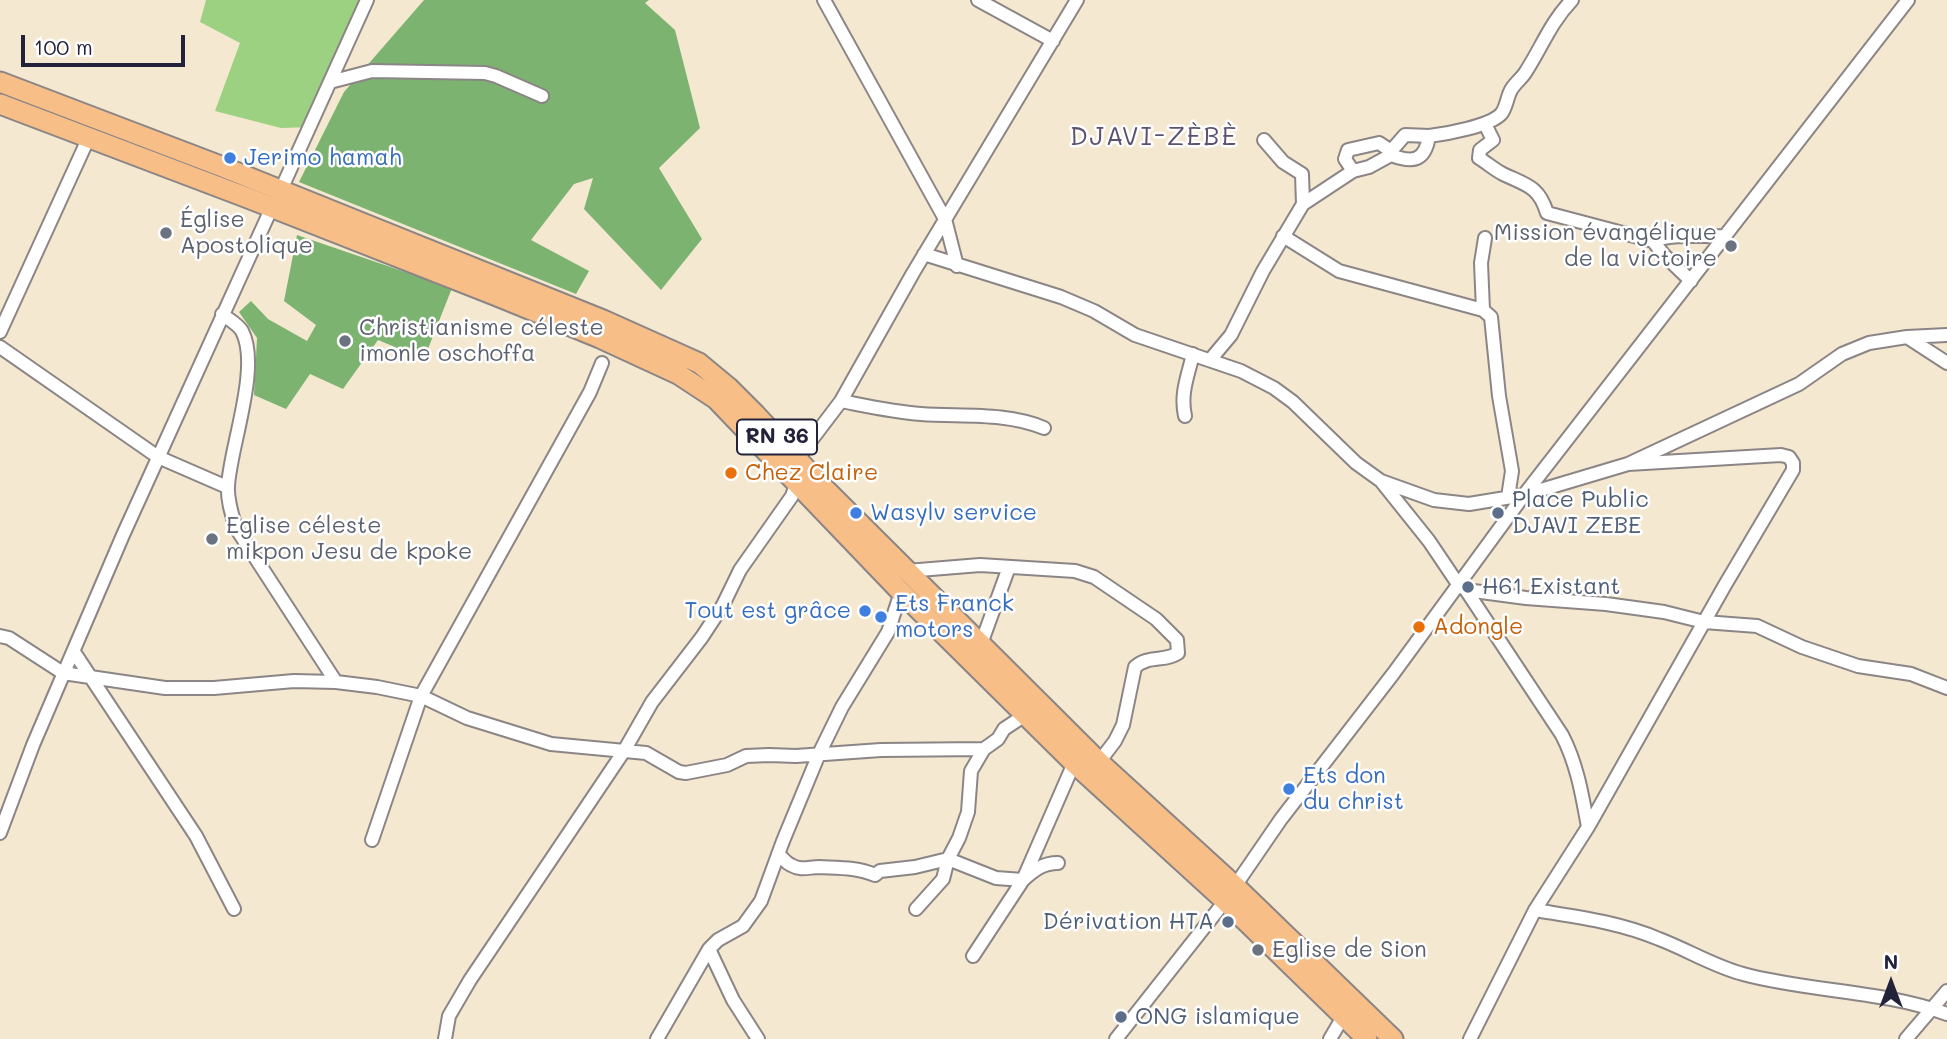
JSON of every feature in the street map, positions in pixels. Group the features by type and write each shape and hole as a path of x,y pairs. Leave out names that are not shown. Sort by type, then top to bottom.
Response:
{"main road":[{"name":"RN 36","path":"0,82 198,157 276,199 678,374 716,399 901,592 1074,763 1230,894 1393,1039"},
{"name":"RN 36","path":"0,104 89,137 276,199 603,320 699,363 728,387 907,571 1230,894 1367,1039"}],"street":[{"path":"0,832 63,673 158,457 367,0"},
{"path":"824,0 945,219 957,266"},
{"path":"978,0 1053,41"},
{"path":"797,459 841,401 924,254 1077,0"},
{"path":"1210,360 1231,335 1283,236 1303,204 1353,170 1369,167 1391,153 1405,135 1429,136 1458,132 1479,123 1485,124 1502,114 1512,89 1525,73 1557,15 1572,0"},
{"path":"1116,1039 1230,894 1281,819 1462,587 1524,495 1908,0"},
{"path":"330,82 372,71 478,73 496,76 542,96"},
{"path":"1485,124 1493,140 1480,150 1479,158 1503,174 1536,190 1547,213 1653,241 1668,236 1726,236"},
{"path":"1353,170 1345,159 1348,150 1379,143 1407,161 1418,158 1427,149 1429,136"},
{"path":"0,332 89,137"},
{"path":"1264,140 1283,162 1302,174 1303,204"},
{"path":"1283,236 1339,271 1483,310 1491,317 1499,396 1512,471 1508,498"},
{"path":"1483,310 1480,263 1485,237"},
{"path":"1653,241 1691,281"},
{"path":"924,254 1061,297 1094,311 1146,340 1241,371 1283,395 1356,463 1381,481 1462,587 1562,735 1573,756 1588,827"},
{"path":"222,314 241,329 246,344 245,396 227,487 236,528 336,682"},
{"path":"1381,481 1434,500 1469,504 1524,495 1628,464 1799,384 1842,354 1869,343 1906,337 1947,335"},
{"path":"1906,337 1947,363"},
{"path":"0,347 158,457 227,487"},
{"path":"1185,416 1182,404 1183,386 1193,354"},
{"path":"372,840 421,696 590,391 602,363"},
{"path":"841,401 921,414 962,414 1012,419 1044,428"},
{"path":"1470,1039 1535,910 1588,827 1793,470 1793,463 1788,457 1781,455 1628,464"},
{"path":"445,1039 449,1016 470,980 624,751 652,702 723,605 740,570 792,496 797,482"},
{"path":"907,571 980,565 1057,569 1094,577 1156,618 1177,640 1178,653 1172,657 1142,660 1135,667 1123,725 1099,762"},
{"path":"981,644 1009,566"},
{"path":"1462,587 1526,598 1606,604 1664,612 1704,622 1757,626 1802,647 1858,666 1911,674 1947,688"},
{"path":"657,1039 709,948 743,926 754,914 769,884 778,854 819,754 842,708 888,632 901,592"},
{"path":"0,636 20,645 63,673 165,688 214,688 294,681 336,682 421,696 467,718 551,744 646,753 679,772 686,773 727,765 746,756 881,750 984,750"},
{"path":"74,652 196,835 234,909"},
{"path":"916,909 943,879 947,859 959,838 968,812 973,765 1004,729 1025,715"},
{"path":"972,956 1023,880 1074,763"},
{"path":"778,854 790,865 802,869 862,869 875,875 880,871 915,867 947,859 996,878 1023,880 1036,868 1048,863 1058,863"},
{"path":"1535,910 1617,924 1742,974 1947,1014"},
{"path":"709,948 733,1000 758,1039"},
{"path":"1906,1039 1947,991"},
{"path":"1330,1039 1344,1015"}],"green space":[{"path":"206,0 371,0 312,127 281,128 215,111 240,43 200,22"},
{"path":"424,0 649,0 645,3 675,30 700,128 659,168 702,239 661,290 584,209 593,178 574,184 531,240 589,271 576,294 299,182 344,92"},
{"path":"297,235 452,288 424,359 378,340 343,389 310,374 286,409 254,395 257,338 239,312 251,301 268,319 307,341 316,325 284,301"}],"place":[{"name":"Jerimo hamah","path":"230,158"},
{"name":"Église Apostolique","path":"166,233"},
{"name":"Mission évangélique de la victoire","path":"1731,246"},
{"name":"Christianisme céleste imonle oschoffa","path":"345,341"},
{"name":"Chez Claire","path":"731,473"},
{"name":"Wasylv service","path":"856,513"},
{"name":"Place Public DJAVI ZEBE","path":"1498,513"},
{"name":"Eglise céleste mikpon Jesu de kpoke","path":"212,539"},
{"name":"H61 Existant","path":"1468,587"},
{"name":"Tout est grâce","path":"865,611"},
{"name":"Ets Franck motors","path":"881,617"},
{"name":"Adongle","path":"1419,627"},
{"name":"Ets don du christ","path":"1289,789"},
{"name":"Dérivation HTA","path":"1228,922"},
{"name":"Eglise de Sion","path":"1258,950"},
{"name":"ONG islamique","path":"1121,1017"}],"district":[{"name":"DJAVI-ZÈBÈ","path":"1154,137"}]}
